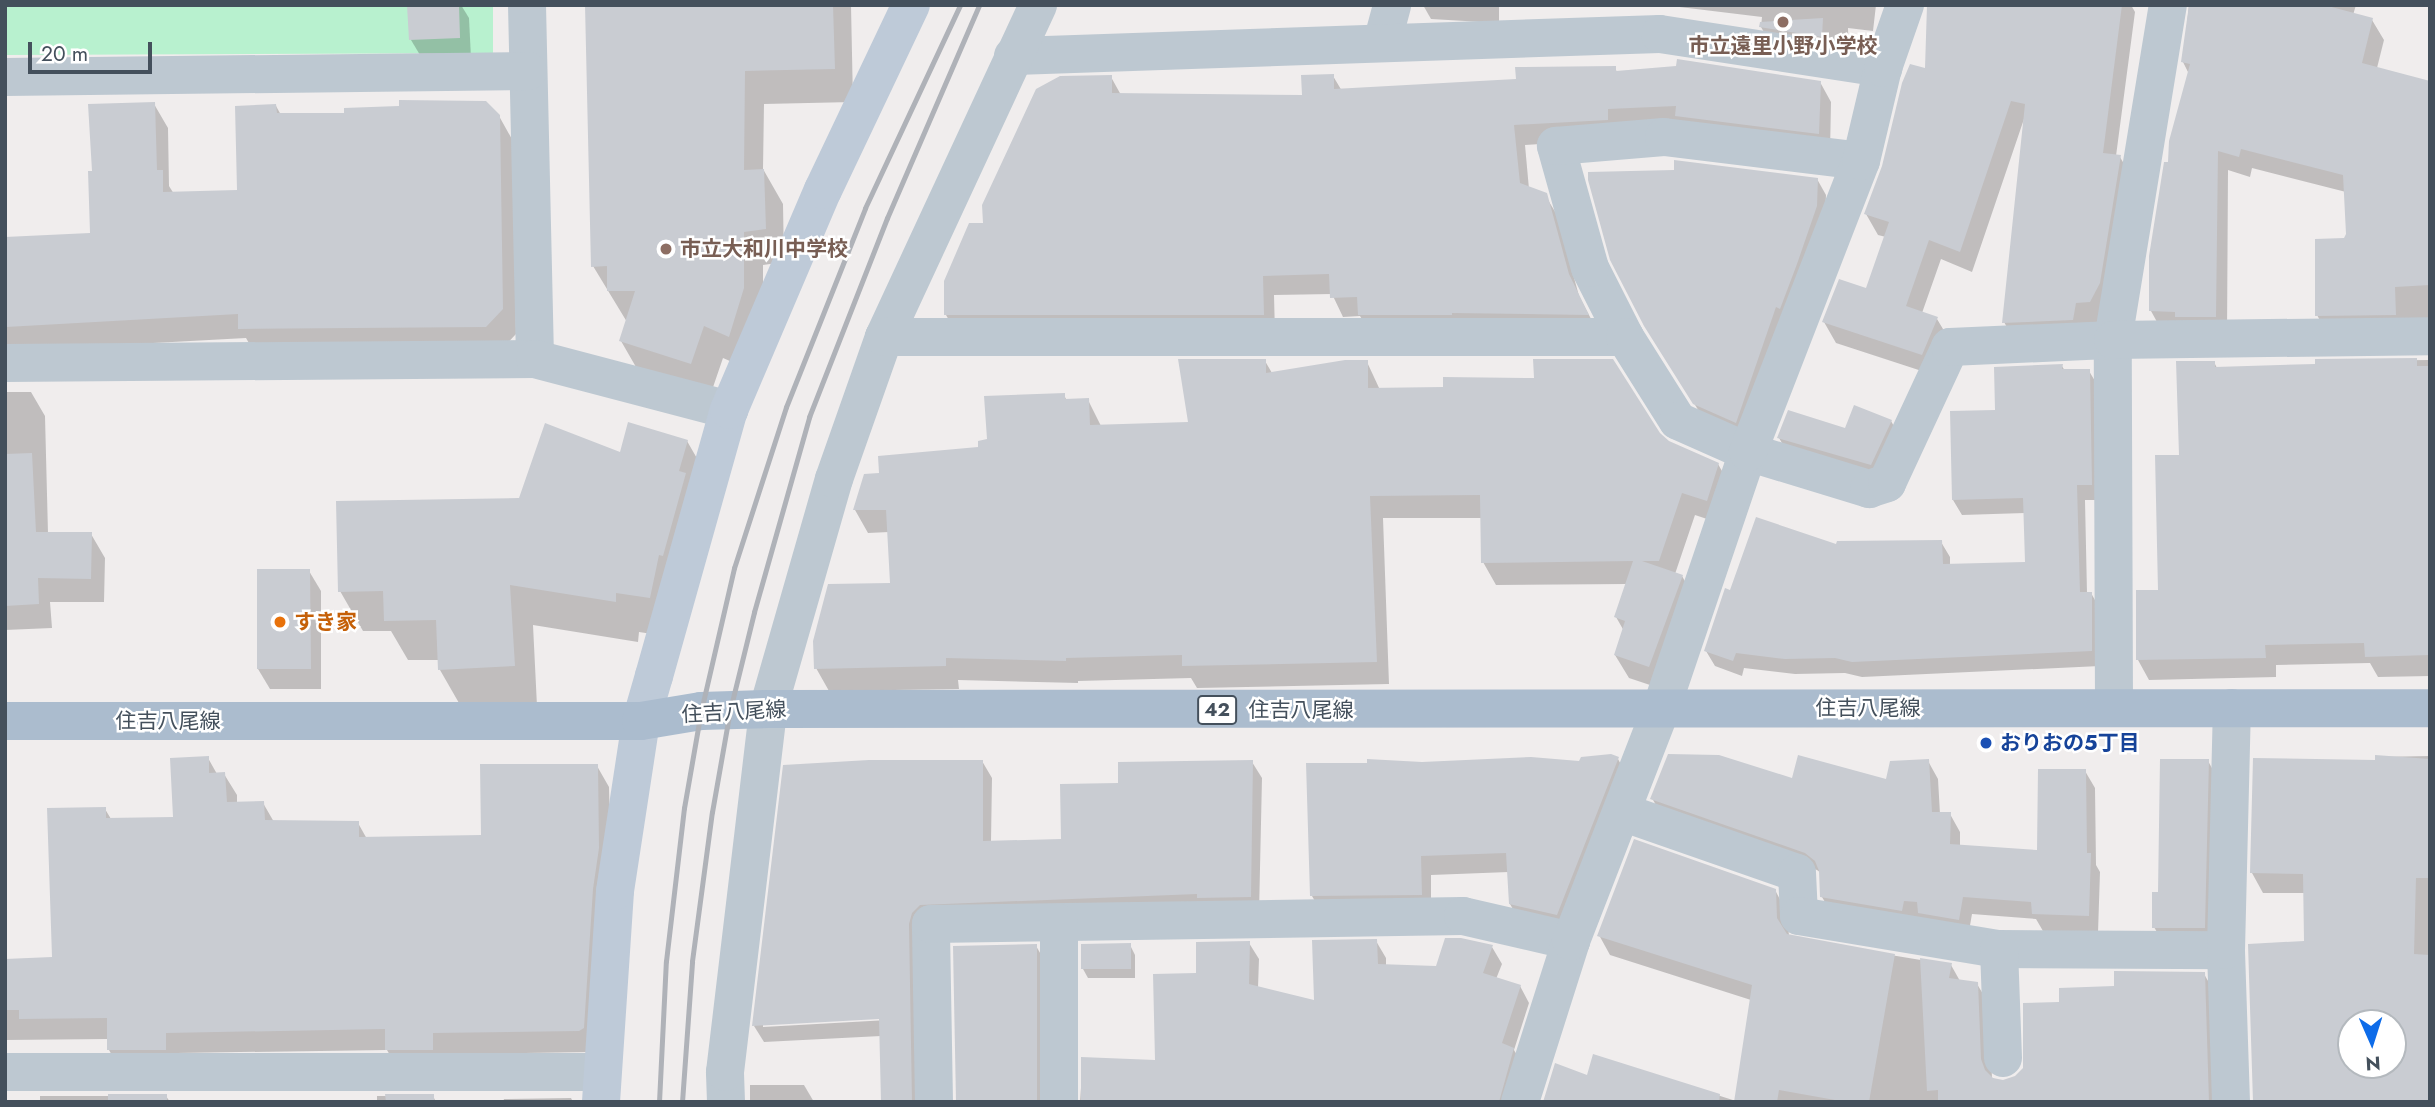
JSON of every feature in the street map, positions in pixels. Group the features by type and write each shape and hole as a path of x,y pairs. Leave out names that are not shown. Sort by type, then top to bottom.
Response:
{"main road":[{"name":"住吉八尾線","path":"5,721 641,720 701,710 768,709 2114,706 2430,708"}],"street":[{"path":"527,5 535,359"},
{"path":"5,1072 601,1087 615,891 641,720 729,410 823,190 911,5"},
{"path":"726,1102 725,1072 768,709 834,479 884,337 1038,5"},
{"path":"1382,43 1392,5"},
{"path":"1520,1102 1571,942 1661,709 1748,452 1861,161 1883,68 1905,5"},
{"path":"2114,706 2113,340 2168,5"},
{"path":"1013,56 1660,34 1883,68"},
{"path":"5,77 528,71"},
{"path":"1861,161 1664,137 1556,146 1590,268 1625,337 1678,421 1748,452 1869,489 1886,483 1950,347 2113,340 2430,337"},
{"path":"884,337 1625,337"},
{"path":"5,363 535,359 729,410"},
{"path":"2231,1102 2226,950 2232,708"},
{"path":"1622,813 1797,873 1799,916 1999,949 2226,950"},
{"path":"934,1102 931,924 1463,916 1571,942"},
{"path":"1059,923 1059,1102"},
{"path":"1999,949 2003,1058"}],"green space":[{"path":"5,5 493,5 493,53 5,55"}],"building":[{"path":"407,5 459,5 460,38 409,40"},
{"name":"市立大和川中学校","path":"585,5 833,5 835,69 745,71 744,170 764,169 766,229 744,232 744,288 729,337 704,326 691,364 619,341 635,291 607,291 607,266 591,267"},
{"path":"1927,5 2122,5 2103,153 2121,155 2100,283 2090,302 2076,303 2073,320 2002,323 2025,104 2011,101 1960,252 1929,240 1906,306 1938,317 1922,355 1822,322 1839,279 1866,288 1889,222 1864,214 1882,166 1902,83 1910,64 1925,68"},
{"path":"2189,5 2324,5 2373,18 2362,63 2430,81 2430,285 2395,287 2396,315 2315,316 2315,239 2344,238 2346,234 2343,175 2241,149 2239,157 2218,151 2216,317 2175,317 2175,312 2149,311 2149,256 2164,162 2168,162 2169,141 2190,64 2181,62"},
{"path":"1823,18 1822,37 1759,27 1760,22"},
{"path":"1677,59 1821,81 1819,134 1675,116 1676,106 1608,109 1608,120 1514,125 1520,183 1547,193 1569,274 1589,315 1358,315 1357,297 1330,298 1329,274 1263,276 1264,315 944,315 944,281 969,223 983,223 982,205 1036,89 1060,76 1112,75 1112,93 1302,95 1301,75 1334,74 1334,89 1516,79 1515,67 1616,66 1616,71 1676,66"},
{"path":"399,100 486,101 500,115 503,309 486,327 238,329 238,314 6,327 5,237 90,233 88,171 92,171 88,104 155,102 157,170 163,170 163,192 237,190 235,106 276,104 277,113 344,113 344,108 399,106"},
{"path":"1674,160 1818,178 1817,206 1780,309 1776,307 1736,423 1693,404 1644,326 1610,260 1588,180 1588,172 1674,170"},
{"path":"2417,358 2417,366 2430,366 2430,655 2365,657 2364,643 2265,645 2266,658 2136,660 2136,590 2158,590 2155,455 2179,455 2176,361 2215,361 2215,367 2315,364 2315,359"},
{"path":"1178,359 1266,359 1266,373 1345,360 1368,360 1368,388 1443,387 1443,377 1534,378 1533,359 1613,359 1660,433 1669,441 1719,463 1707,501 1682,493 1659,561 1642,561 1683,575 1649,667 1614,655 1625,621 1614,617 1633,561 1481,563 1480,495 1370,496 1377,662 1182,666 1182,655 1066,658 1066,661 946,658 946,666 814,669 813,641 828,584 890,583 886,510 853,510 864,474 879,473 878,456 978,447 978,441 987,439 984,396 1065,393 1065,399 1089,398 1090,425 1188,422"},
{"path":"2063,364 2062,369 2090,369 2092,485 2077,485 2080,592 2092,592 2092,651 1852,662 1835,658 1785,659 1736,653 1733,661 1704,651 1725,588 1730,590 1756,517 1836,544 1837,541 1942,540 1943,564 2025,562 2023,498 1952,500 1950,411 1995,410 1994,367"},
{"path":"1854,405 1892,420 1871,465 1777,438 1788,410 1845,428"},
{"path":"628,422 688,440 679,471 686,473 663,556 659,555 650,598 616,593 616,602 510,585 515,666 438,670 436,620 384,621 383,591 338,592 336,501 519,498 545,423 620,452"},
{"path":"32,453 36,532 92,532 91,579 38,578 39,604 5,606 5,454"},
{"path":"257,569 310,569 311,669 257,669"},
{"path":"1611,754 1619,757 1557,915 1509,904 1506,853 1421,856 1422,895 1310,896 1306,763 1367,763 1367,759 1422,762 1531,757 1579,761 1581,757"},
{"path":"1668,754 1719,755 1792,778 1798,755 1886,779 1890,761 1929,759 1932,812 1951,812 1950,844 2037,850 2038,769 2086,769 2087,853 2091,853 2089,916 2032,914 2031,902 1963,897 1959,920 1918,913 1917,902 1904,901 1902,911 1820,897 1819,871 1815,861 1805,853 1650,799"},
{"path":"2375,755 2430,759 2430,878 2416,878 2414,954 2430,955 2430,1102 2253,1102 2248,944 2304,941 2303,874 2250,873 2253,758 2375,760"},
{"path":"209,756 209,773 225,772 227,802 264,801 265,820 359,821 359,837 481,835 480,764 598,764 599,848 593,889 584,1028 579,1031 433,1033 433,1050 385,1050 385,1029 166,1033 166,1050 107,1050 107,1018 19,1019 19,1010 5,1010 5,959 52,957 47,808 106,807 106,818 173,817 170,758"},
{"path":"2160,759 2209,759 2205,928 2152,928 2152,892 2158,892"},
{"path":"869,760 983,760 983,841 1061,839 1060,784 1118,783 1118,762 1253,760 1251,897 1197,898 1197,894 920,905 912,913 909,924 912,1102 881,1102 879,1019 752,1026 783,765"},
{"path":"1634,839 1776,889 1777,918 1787,934 1895,954 1869,1102 1846,1102 1779,1090 1777,1102 1734,1102 1752,985 1597,936"},
{"path":"1445,938 1461,938 1493,945 1483,973 1521,985 1502,1043 1514,1048 1499,1102 1081,1102 1081,1057 1155,1060 1153,974 1196,973 1196,942 1250,941 1249,984 1314,1000 1312,940 1377,939 1378,964 1436,966"},
{"path":"1131,943 1131,969 1081,969 1081,944"},
{"path":"1037,944 1037,1102 956,1102 953,946"},
{"path":"1920,958 1952,963 1949,978 1978,982 1981,1059 1985,1070 1993,1078 2003,1080 2015,1076 2023,1068 2023,1003 2059,1002 2059,988 2114,986 2114,971 2205,972 2209,1102 1938,1102 1938,1090 1927,1091"},
{"path":"1593,1054 1720,1094 1719,1102 1543,1102 1555,1063 1587,1075"},
{"path":"108,1094 167,1094 167,1102 108,1102"},
{"path":"385,1094 434,1094 434,1102 386,1102"}],"railway":[{"path":"659,1102 666,961 684,808 701,711 734,568 786,407 865,208 960,5"},
{"path":"682,1102 692,961 712,812 730,710 754,612 809,417 887,218 979,5"}],"place":[{"name":"市立遠里小野小学校","path":"1783,22"},
{"name":"市立大和川中学校","path":"666,249"},
{"name":"すき家","path":"280,622"},
{"name":"おりおの5丁目","path":"1986,743"}]}
